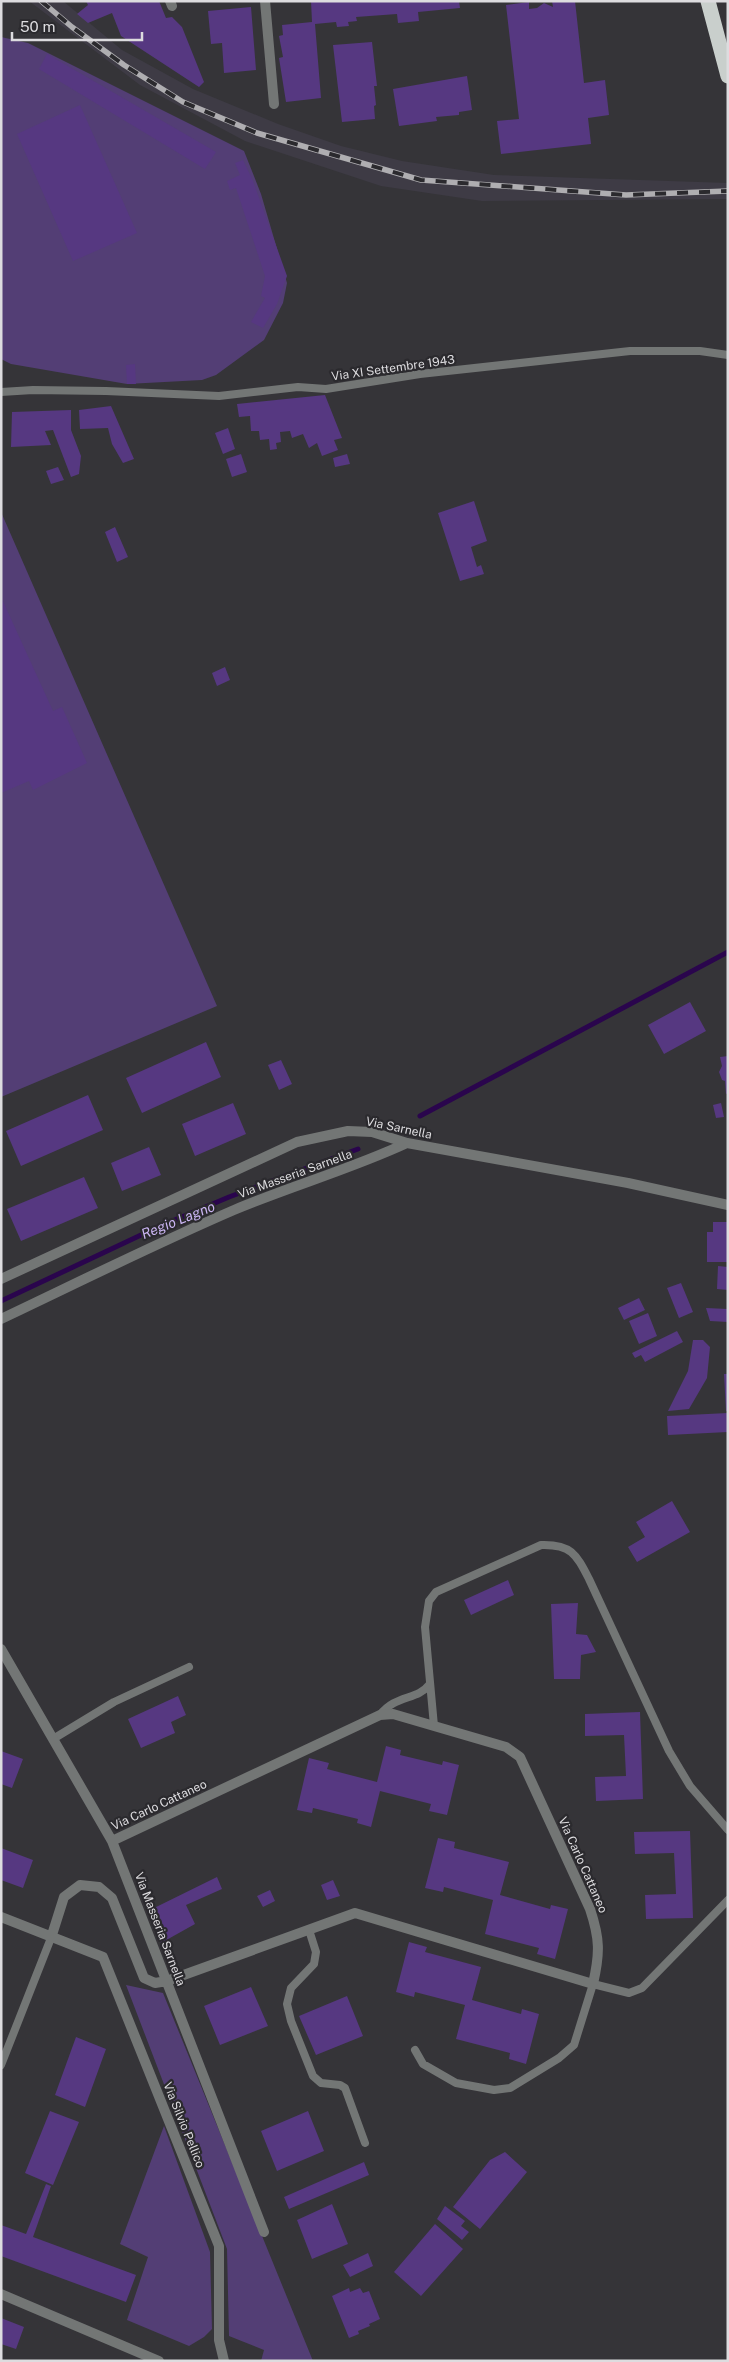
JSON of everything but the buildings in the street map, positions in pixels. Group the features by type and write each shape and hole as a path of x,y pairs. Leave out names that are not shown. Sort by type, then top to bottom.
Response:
{"highway":[{"path":"708,1 728,76"}],"street":[{"path":"265,1 274,104"},
{"name":"Via Sarnella","path":"1,1279 297,1142 348,1131 372,1132 407,1143 628,1183 728,1205"},
{"name":"Via Masseria Sarnella","path":"1,1320 156,1244 237,1209 359,1164 407,1143"},
{"name":"Via Masseria Sarnella","path":"1,1650 112,1841 264,2232"},
{"name":"Via Carlo Cattaneo","path":"112,1841 380,1714 393,1714 434,1726 506,1748 520,1757 590,1909 597,1929 599,1956 593,1984"},
{"path":"51,1938 64,1897 80,1885 99,1887 112,1898 144,1978 155,1983 167,1981 355,1914 593,1984"},
{"name":"Via Silvio Pellico","path":"1,1917 103,1957 219,2246 219,2340 224,2361"},
{"path":"1,2294 159,2361"}],"lane":[{"name":"Via XI Settembre 1943","path":"1,392 106,391 219,396 298,387 326,389 420,374 630,351 700,351 728,355"},
{"path":"434,1726 425,1627 429,1601 436,1592 541,1545 554,1544 567,1548 577,1556 589,1579 669,1751 690,1786 728,1830"},
{"path":"53,1739 114,1702 189,1668"},
{"path":"380,1714 388,1705 425,1691 430,1684"},
{"path":"416,2050 423,2064 456,2083 494,2090 510,2088 559,2058 574,2045 593,1984 629,1993 642,1988 728,1900"},
{"path":"308,1930 316,1952 314,1964 291,1988 287,2004 291,2021 313,2076 321,2083 340,2084 345,2088 365,2143"},
{"path":"1,2065 51,1938"}],"shaded area":[{"path":"29,1 63,1 122,50 193,89 278,124 341,146 402,161 494,175 728,183 728,199 482,201 381,186 245,141 140,85"},
{"path":"1,37 28,43 244,151 261,194 287,283 283,303 264,340 216,375 202,380 127,384 11,364 1,359"},
{"path":"1,512 217,1006 1,1097"},
{"path":"126,1985 163,1993 313,2361 261,2361 264,2350 229,2336 227,2249"},
{"path":"164,2126 210,2252 212,2329 204,2337 189,2346 127,2320 148,2257 120,2244"}],"waterway":[{"path":"420,1116 728,952"},
{"name":"Regio Lagno","path":"1,1301 158,1227 229,1197 358,1149"}],"railway":[{"path":"41,1 72,27 124,65 183,102 257,133 421,180 626,195 728,191"}]}
